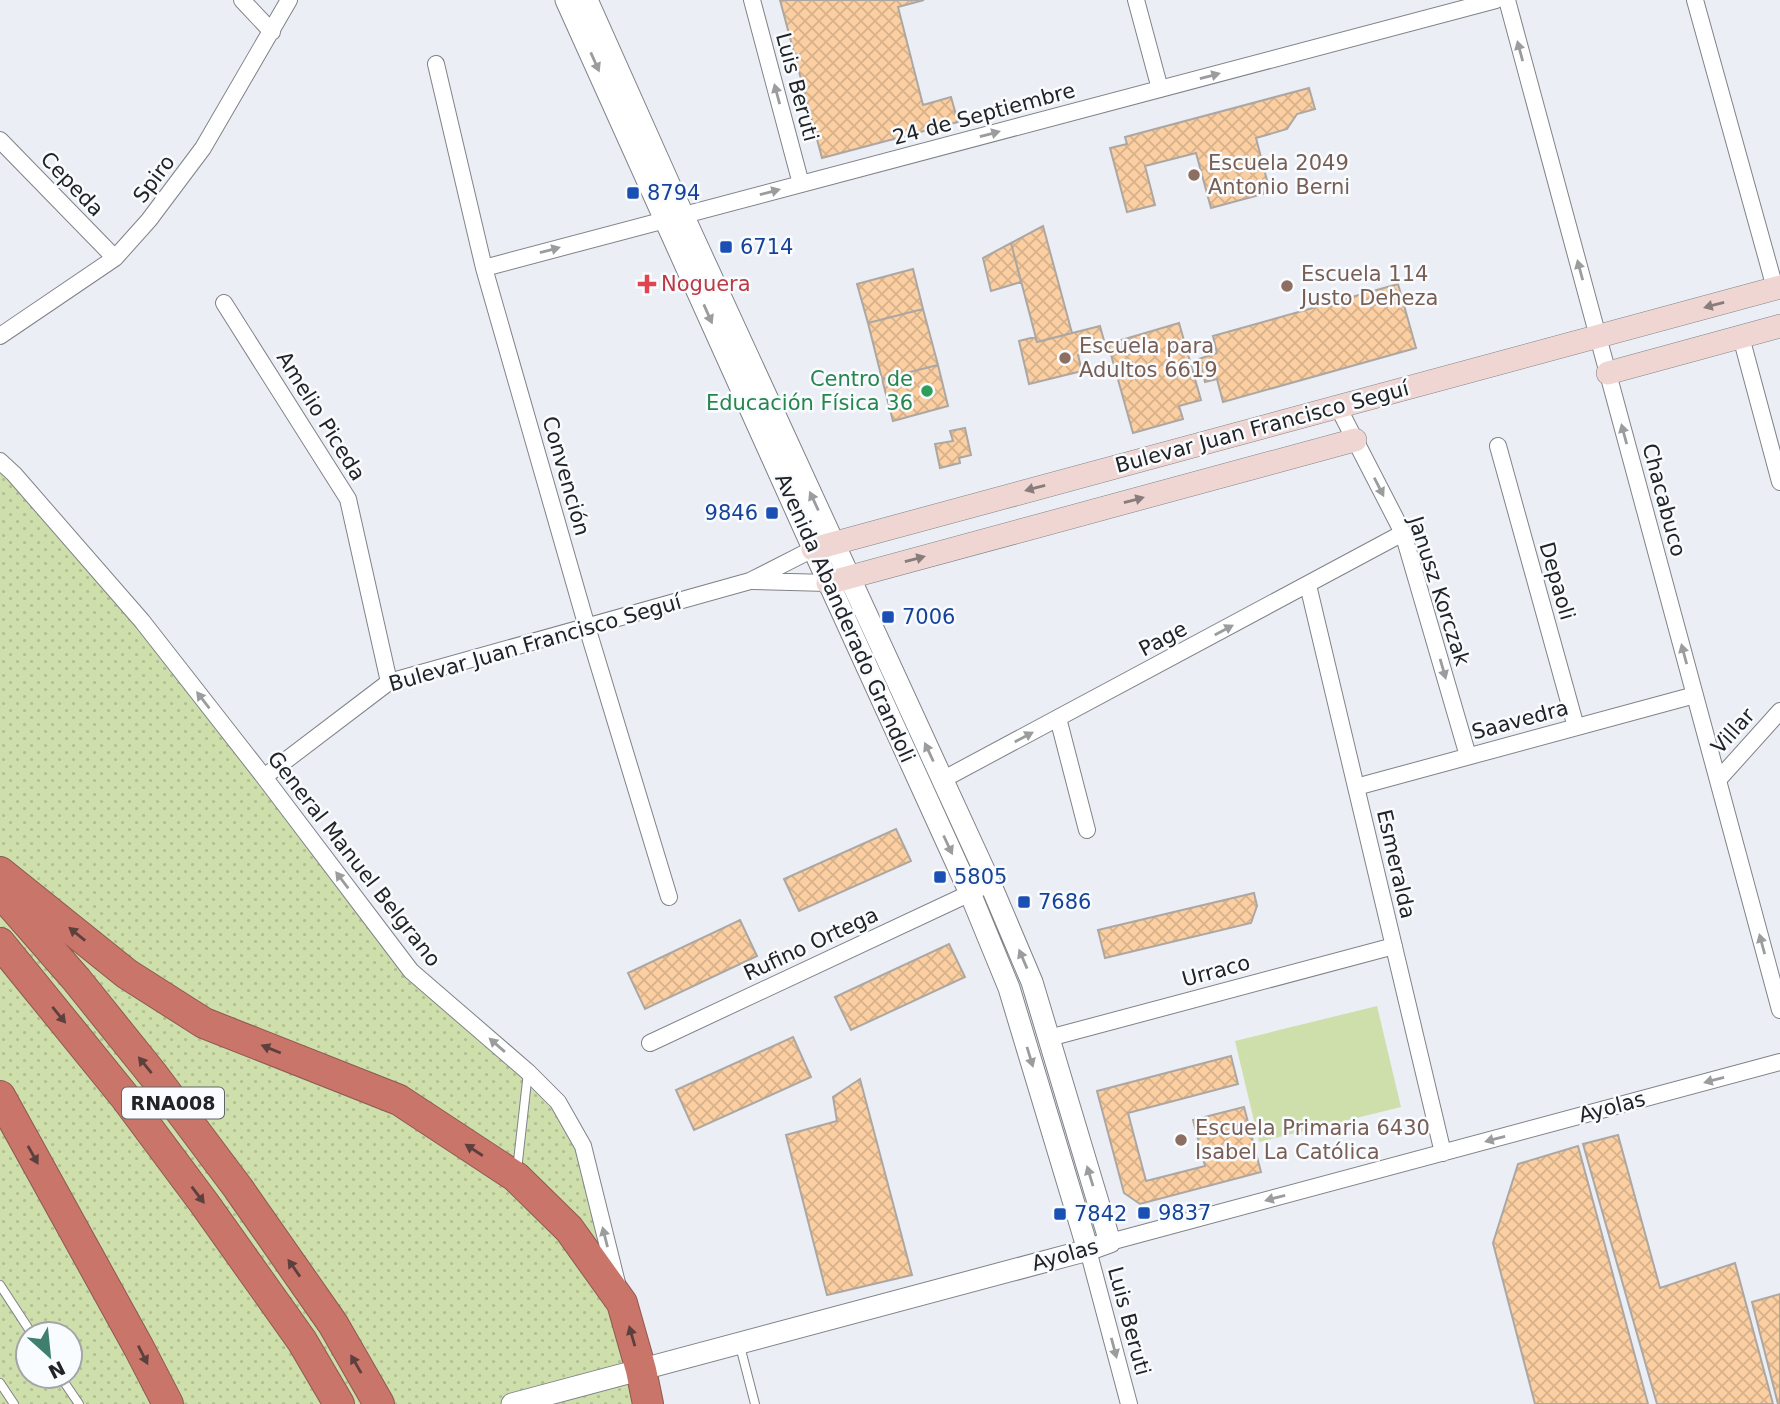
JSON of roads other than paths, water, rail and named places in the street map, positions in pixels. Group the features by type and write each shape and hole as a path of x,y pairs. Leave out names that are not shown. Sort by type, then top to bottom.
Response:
{"highway":[{"path":"0,872 127,974 204,1023 399,1100 516,1177 569,1228 622,1303 648,1404"},
{"name":"RNA008","path":"0,892 76,979 238,1188 333,1324 379,1404"},
{"name":"RNA008","path":"0,943 125,1097 204,1203 302,1341 339,1404"},
{"path":"0,1096 168,1404"}],"main road":[{"name":"Bulevar Juan Francisco Seguí","path":"823,546 1777,287"},
{"path":"1608,373 1780,326"},
{"name":"Bulevar Juan Francisco Seguí","path":"839,580 1355,440"}],"street":[{"path":"242,0 272,32"},
{"name":"Spiro","path":"0,336 115,258 149,220 203,148 289,0"},
{"name":"Avenida Abanderado Grandoli","path":"566,0 675,217"},
{"name":"Avenida Abanderado Grandoli","path":"587,0 675,217 823,546 942,780 1032,982 1110,1242"},
{"name":"Luis Beruti","path":"752,0 801,184"},
{"path":"1136,0 1160,89"},
{"name":"24 de Septiembre","path":"484,268 1496,0"},
{"name":"Chacabuco","path":"1507,0 1780,1010"},
{"path":"1695,0 1777,287"},
{"name":"Convención","path":"436,64 484,268 587,627 669,897"},
{"name":"Cepeda","path":"0,140 115,258"},
{"name":"Amelio Piceda","path":"224,303 348,499 389,682"},
{"path":"1741,337 1780,482"},
{"name":"Janusz Korczak","path":"1338,407 1403,533 1468,756"},
{"name":"Depaoli","path":"1498,446 1576,727"},
{"name":"General Manuel Belgrano","path":"0,461 142,621 411,971 528,1072 558,1102 583,1146 622,1303"},
{"name":"Page","path":"942,780 1403,533"},
{"name":"Bulevar Juan Francisco Seguí","path":"264,777 389,682 750,581 823,546"},
{"name":"Avenida Abanderado Grandoli","path":"839,580 1009,988 1088,1250"},
{"name":"Bulevar Juan Francisco Seguí","path":"750,581 839,580"},
{"name":"Esmeralda","path":"1308,585 1443,1153"},
{"name":"Saavedra","path":"1356,787 1695,695"},
{"name":"Villar","path":"1718,780 1780,710"},
{"path":"1058,718 1087,830"},
{"name":"Rufino Ortega","path":"650,1044 990,883"},
{"name":"Urraco","path":"1049,1038 1394,946"},
{"name":"Ayolas","path":"512,1404 1780,1062"},
{"name":"Luis Beruti","path":"1088,1250 1129,1404"}],"lane":[{"path":"516,1177 528,1072"},
{"path":"0,1285 23,1320"},
{"path":"739,1343 755,1404"},
{"path":"0,1383 14,1404"}],"place":[{"name":"Escuela 2049 Antonio Berni","path":"1194,175"},
{"name":"8794","path":"633,193"},
{"name":"6714","path":"726,247"},
{"name":"Noguera","path":"647,284"},
{"name":"Escuela 114 Justo Deheza","path":"1287,286"},
{"name":"Escuela para Adultos 6619","path":"1065,358"},
{"name":"Centro de Educación Física 36","path":"927,391"},
{"name":"9846","path":"772,513"},
{"name":"7006","path":"888,617"},
{"name":"5805","path":"940,877"},
{"name":"7686","path":"1024,902"},
{"name":"Escuela Primaria 6430 Isabel La Católica","path":"1181,1140"},
{"name":"9837","path":"1144,1213"},
{"name":"7842","path":"1060,1214"}]}
